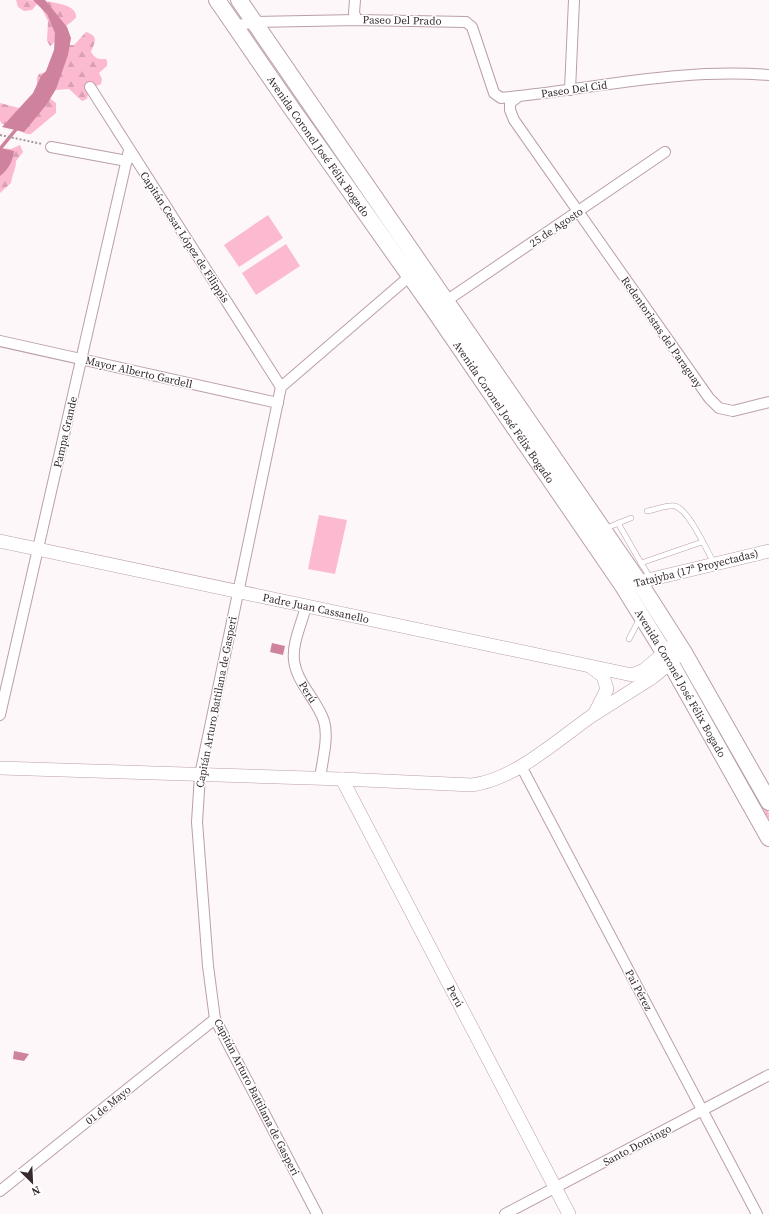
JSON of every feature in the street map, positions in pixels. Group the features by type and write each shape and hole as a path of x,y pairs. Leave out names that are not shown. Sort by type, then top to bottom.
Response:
{"main road":[{"name":"Avenida Coronel José Félix Bogado","path":"217,0 410,276 623,586 667,657 769,838"},
{"name":"Avenida Coronel José Félix Bogado","path":"239,0 603,530 645,580 680,646 733,736 769,802"}],"street":[{"path":"354,0 354,13 357,20"},
{"path":"570,90 574,0"},
{"name":"Paseo Del Prado","path":"235,26 254,22 357,20 466,22 472,27 494,93 501,98 519,96"},
{"name":"Paseo Del Cid","path":"519,96 644,79 701,74 769,75"},
{"name":"Capitán Cesar López de Filippis","path":"90,87 281,387"},
{"path":"519,96 510,103 510,110 514,120 578,212"},
{"path":"51,147 127,161"},
{"name":"Pampa Grande","path":"0,715 129,150"},
{"name":"25 de Agosto","path":"446,301 665,152"},
{"name":"Redentoristas del Paraguay","path":"578,212 709,398 719,408 733,411 769,402"},
{"path":"281,387 410,276"},
{"name":"Mayor Alberto Gardell","path":"0,341 278,403"},
{"name":"Capitán Arturo Battilana de Gasperi","path":"281,387 200,775 197,822 208,966 215,1019 317,1214"},
{"name":"Padre Juan Cassanello","path":"0,541 624,672 644,670 667,657"},
{"name":"Tatajyba (17ª Proyectadas)","path":"623,586 769,551"},
{"name":"Perú","path":"306,606 294,649 294,661 298,673 324,722 325,734 320,779"},
{"path":"0,768 342,779 472,785 493,781 521,766 650,678 667,657 680,646"},
{"path":"591,666 603,676 607,688 594,715"},
{"name":"Pai Pérez","path":"521,766 757,1214"},
{"name":"Perú","path":"342,779 569,1214"},
{"name":"01 de Mayo","path":"0,1191 215,1019"},
{"name":"Santo Domingo","path":"505,1214 769,1075"}],"lane":[{"path":"647,511 673,505 679,508 689,518 714,564"},
{"path":"603,530 631,518"},
{"path":"618,523 641,563 645,580"},
{"path":"641,563 702,542"},
{"path":"629,639 641,616"}],"path":[{"path":"0,135 25,139 51,147"}],"green space":[{"path":"16,0 42,1 62,4 75,12 76,18 66,26 50,46 47,41 48,21 41,7 37,4 32,10 24,11 18,7"},
{"path":"86,32 95,38 91,52 92,54 97,58 106,59 107,61 107,66 99,73 102,79 101,84 89,89 87,99 82,101 69,89 56,90 37,86 37,78 39,74 46,72 69,45 74,45"},
{"path":"48,97 56,103 56,113 31,134 2,124 0,121 0,103 19,108"},
{"path":"20,145 23,152 16,161 11,183 0,193 0,148 11,149"},
{"path":"268,215 283,238 239,267 224,245"},
{"path":"286,244 300,266 256,295 242,273"},
{"path":"319,515 347,520 335,574 308,569"},
{"path":"680,663 683,663 769,813 769,820"}],"shaded area":[{"path":"33,0 45,0 67,27 71,38 68,55 56,89 47,104 24,132 2,127 33,93 41,76 46,71 54,50 55,33 47,14"},
{"path":"0,148 14,151 10,165 0,176"},
{"path":"272,643 285,646 283,655 270,652"},
{"path":"14,1051 29,1054 24,1061 13,1059"}],"waterway":[{"path":"0,149 18,127"}]}
